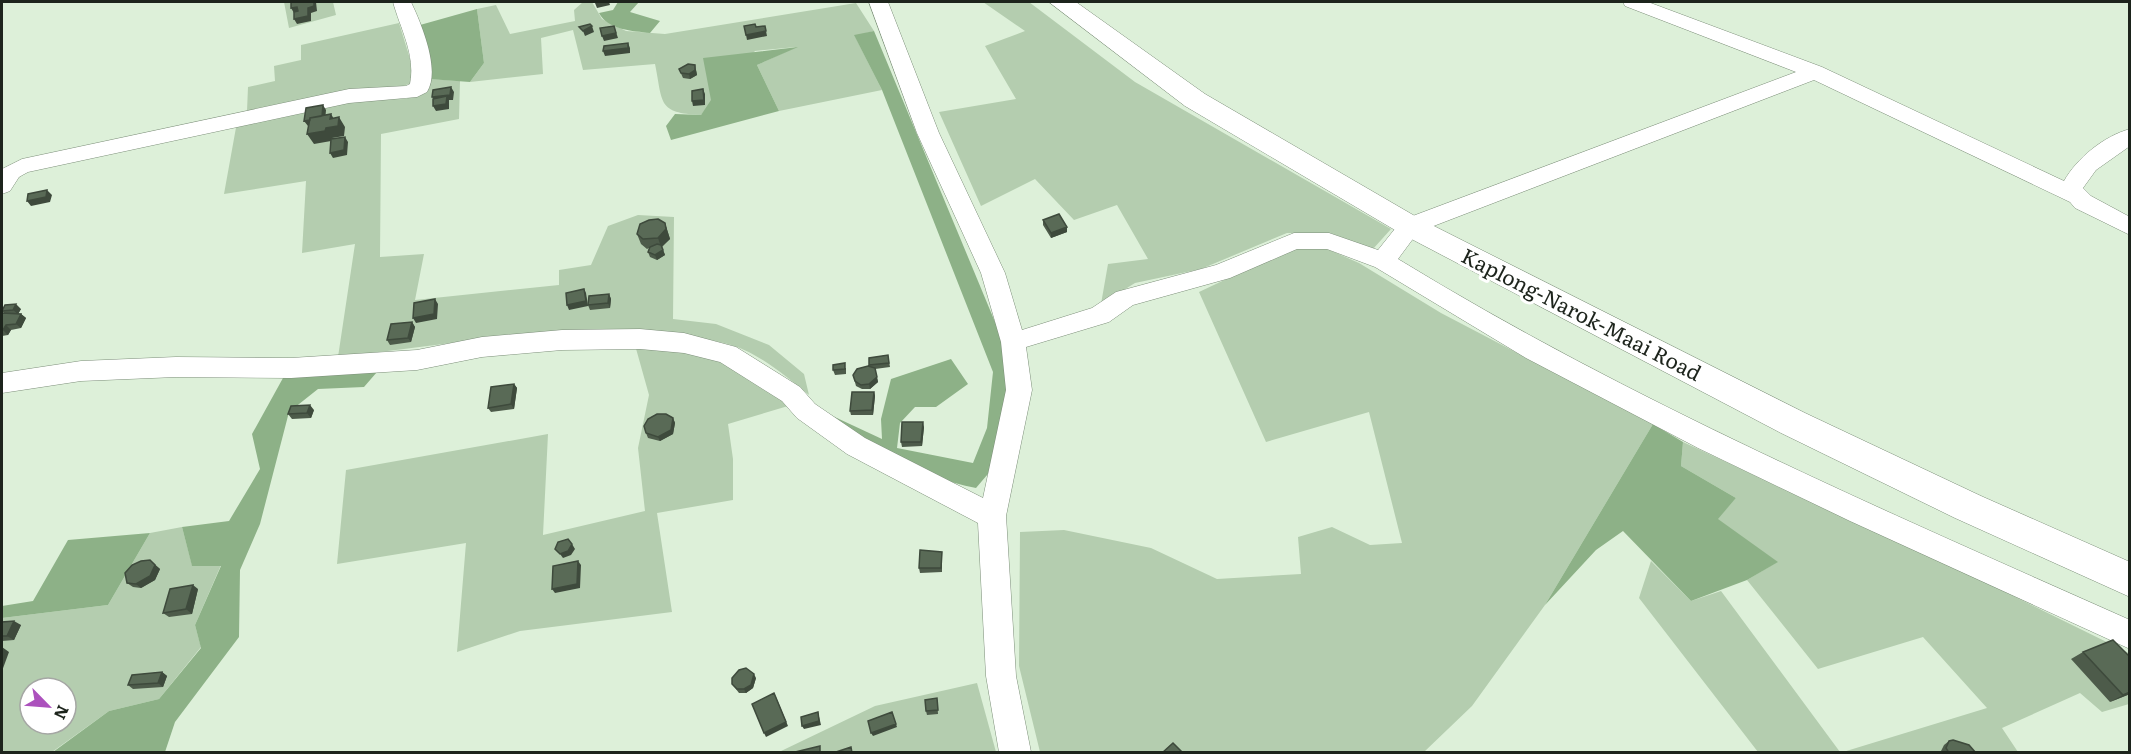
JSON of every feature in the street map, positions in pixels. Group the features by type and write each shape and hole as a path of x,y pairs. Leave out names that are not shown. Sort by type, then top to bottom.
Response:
{"highway":[{"name":"Kaplong-Narok-Maai Road","path":"1061,2 1196,100 1410,226 1793,423 1968,507 2130,580"}],"street":[{"path":"2,186 11,172 22,166 82,152 349,96 403,93 416,90 422,82 422,76 416,36 402,2"},
{"path":"878,2 928,134 993,273 1013,342 1018,390 1010,441 992,516 1001,676 1011,741 1016,753"},
{"path":"1632,2 1815,72 2076,196 2130,228"},
{"path":"1383,261 1410,226 1815,72"},
{"path":"2076,196 2071,189 2077,175 2130,136"},
{"path":"1013,342 1100,315 1125,298 1222,272 1294,241 1329,241 1383,261 1467,313 1535,351 1697,435 1870,518 2130,635"},
{"path":"2,383 81,371 177,367 291,368 417,360 482,347 562,340 640,339 684,343 727,354 791,394 806,411 856,446 992,516"}],"green space":[{"path":"284,2 333,2 336,15 289,28"},
{"path":"583,2 592,2 602,19 626,31 665,34 856,3 874,31 855,36 882,90 779,111 757,65 796,47 755,51 701,115 676,112 664,103 661,97 655,64 583,70 573,30 541,38 543,74 470,82 484,63 477,9 496,5 510,34 575,21 574,10"},
{"path":"618,2 639,2 630,12 660,21 650,33 629,30 608,23 599,13 613,10"},
{"path":"983,2 1029,2 1135,82 1391,229 1373,249 1330,233 1287,233 1201,269 1135,283 1101,304 1108,264 1148,259 1117,205 1074,220 1035,179 981,206 939,112 1016,99 985,46 1025,31"},
{"path":"477,9 484,63 470,82 429,79 420,25"},
{"path":"399,23 415,75 411,83 398,88 247,111 248,87 275,81 274,66 301,60 301,45"},
{"path":"874,31 1005,346 1007,420 993,468 976,488 935,477 895,459 859,438 824,412 882,439 881,419 891,379 951,359 968,384 936,407 915,407 900,423 897,448 973,463 987,428 993,372 882,90 854,35"},
{"path":"798,47 757,65 779,111 671,140 666,126 675,114 701,115 711,100 703,58"},
{"path":"429,79 460,81 459,119 381,134 380,257 424,254 415,300 559,285 559,270 591,265 608,226 638,215 674,217 673,319 716,324 769,345 804,374 809,395 759,357 724,343 679,335 582,332 532,335 338,357 355,244 302,253 306,181 224,194 237,122 349,100 406,99 422,91"},
{"path":"1296,246 1325,248 1359,263 1441,313 1653,424 1545,605 1472,706 1424,752 1040,752 1019,666 1020,532 1064,530 1151,548 1217,579 1301,574 1298,537 1332,527 1370,545 1402,543 1369,412 1266,442 1199,292"},
{"path":"635,345 715,356 759,380 788,406 728,424 733,459 733,500 657,513 672,612 520,631 457,652 466,543 337,564 346,470 548,434 543,535 645,511 638,448 649,395"},
{"path":"377,372 364,387 318,389 289,412 260,524 240,570 239,637 175,722 165,752 53,752 78,736 109,711 159,699 201,648 195,625 221,566 192,566 182,527 229,521 260,469 252,434 283,378"},
{"path":"1653,424 1683,442 1681,466 1736,498 1718,519 1778,562 1747,580 1691,601 1623,531 1596,550 1545,605"},
{"path":"1683,442 1991,585 2129,653 2129,704 2102,712 2080,693 2002,728 2018,752 1843,752 1987,708 1923,637 1818,669 1747,580 1777,562 1717,519 1736,498 1681,466"},
{"path":"182,527 192,565 221,565 195,625 201,647 159,699 109,711 78,733 78,676 18,676 18,736 74,736 52,752 2,752 2,618 108,605 150,533"},
{"path":"150,533 108,605 2,618 2,606 33,601 68,540"},
{"path":"1651,561 1691,601 1721,591 1840,752 1758,752 1639,598"},
{"path":"977,683 996,752 779,752 875,706"}],"building":[{"path":"291,2 314,2 314,6 308,8 308,16 294,19 294,12 298,11 297,7 291,8"},
{"path":"590,24 592,26 583,31 579,27"},
{"path":"755,24 756,27 765,26 766,31 746,35 744,26"},
{"path":"614,26 616,33 602,36 600,28"},
{"path":"628,43 628,48 603,51 604,46"},
{"path":"688,64 695,65 695,70 689,74 681,73 679,69"},
{"path":"451,87 450,95 432,97 433,90"},
{"path":"703,89 704,100 692,101 692,91"},
{"path":"447,96 446,104 433,106 433,99"},
{"path":"323,105 322,116 304,121 306,108"},
{"path":"331,114 330,119 339,117 338,126 307,134 310,118"},
{"path":"345,137 344,150 330,153 331,139"},
{"path":"47,190 46,197 27,201 28,194"},
{"path":"1059,214 1067,227 1051,233 1043,220"},
{"path":"658,219 665,223 666,229 658,238 643,239 637,234 640,224"},
{"path":"661,245 663,250 655,255 648,252 650,247"},
{"path":"584,289 586,301 567,305 566,293"},
{"path":"609,294 608,303 588,305 589,296"},
{"path":"435,299 434,314 413,318 414,303"},
{"path":"16,304 13,310 2,311 5,305"},
{"path":"2,313 21,314 16,324 6,325 2,330"},
{"path":"412,322 408,338 387,340 391,324"},
{"path":"888,355 889,363 869,365 869,358"},
{"path":"845,363 845,369 833,370 833,365"},
{"path":"868,366 875,368 877,377 869,384 861,385 855,381 853,375 857,369"},
{"path":"514,384 511,404 488,408 491,387"},
{"path":"852,392 874,392 872,410 850,411"},
{"path":"310,405 307,413 288,414 291,406"},
{"path":"657,414 666,414 673,418 671,430 658,437 646,433 644,426 648,419"},
{"path":"902,422 923,422 921,442 901,442"},
{"path":"568,539 572,544 568,551 560,554 555,549 558,542"},
{"path":"920,550 942,552 941,568 919,568"},
{"path":"150,560 155,565 150,576 136,584 127,583 125,573 132,565"},
{"path":"578,561 577,584 552,589 553,566"},
{"path":"193,585 186,609 163,613 170,589"},
{"path":"14,621 7,636 2,636 2,622"},
{"path":"2113,640 2130,657 2130,692 2123,695 2083,652"},
{"path":"746,668 754,674 751,685 744,689 737,689 732,684 732,678 739,670"},
{"path":"162,672 158,683 128,685 132,675"},
{"path":"774,693 786,722 764,733 752,704"},
{"path":"937,698 938,710 926,711 925,700"},
{"path":"818,712 819,721 802,726 801,717"},
{"path":"892,712 896,724 871,733 868,721"},
{"path":"1949,741 1969,745 1976,753 1949,753 1946,748"},
{"path":"1173,743 1183,753 1162,753"},
{"path":"820,746 820,753 791,753"},
{"path":"851,747 852,753 833,753"}]}
